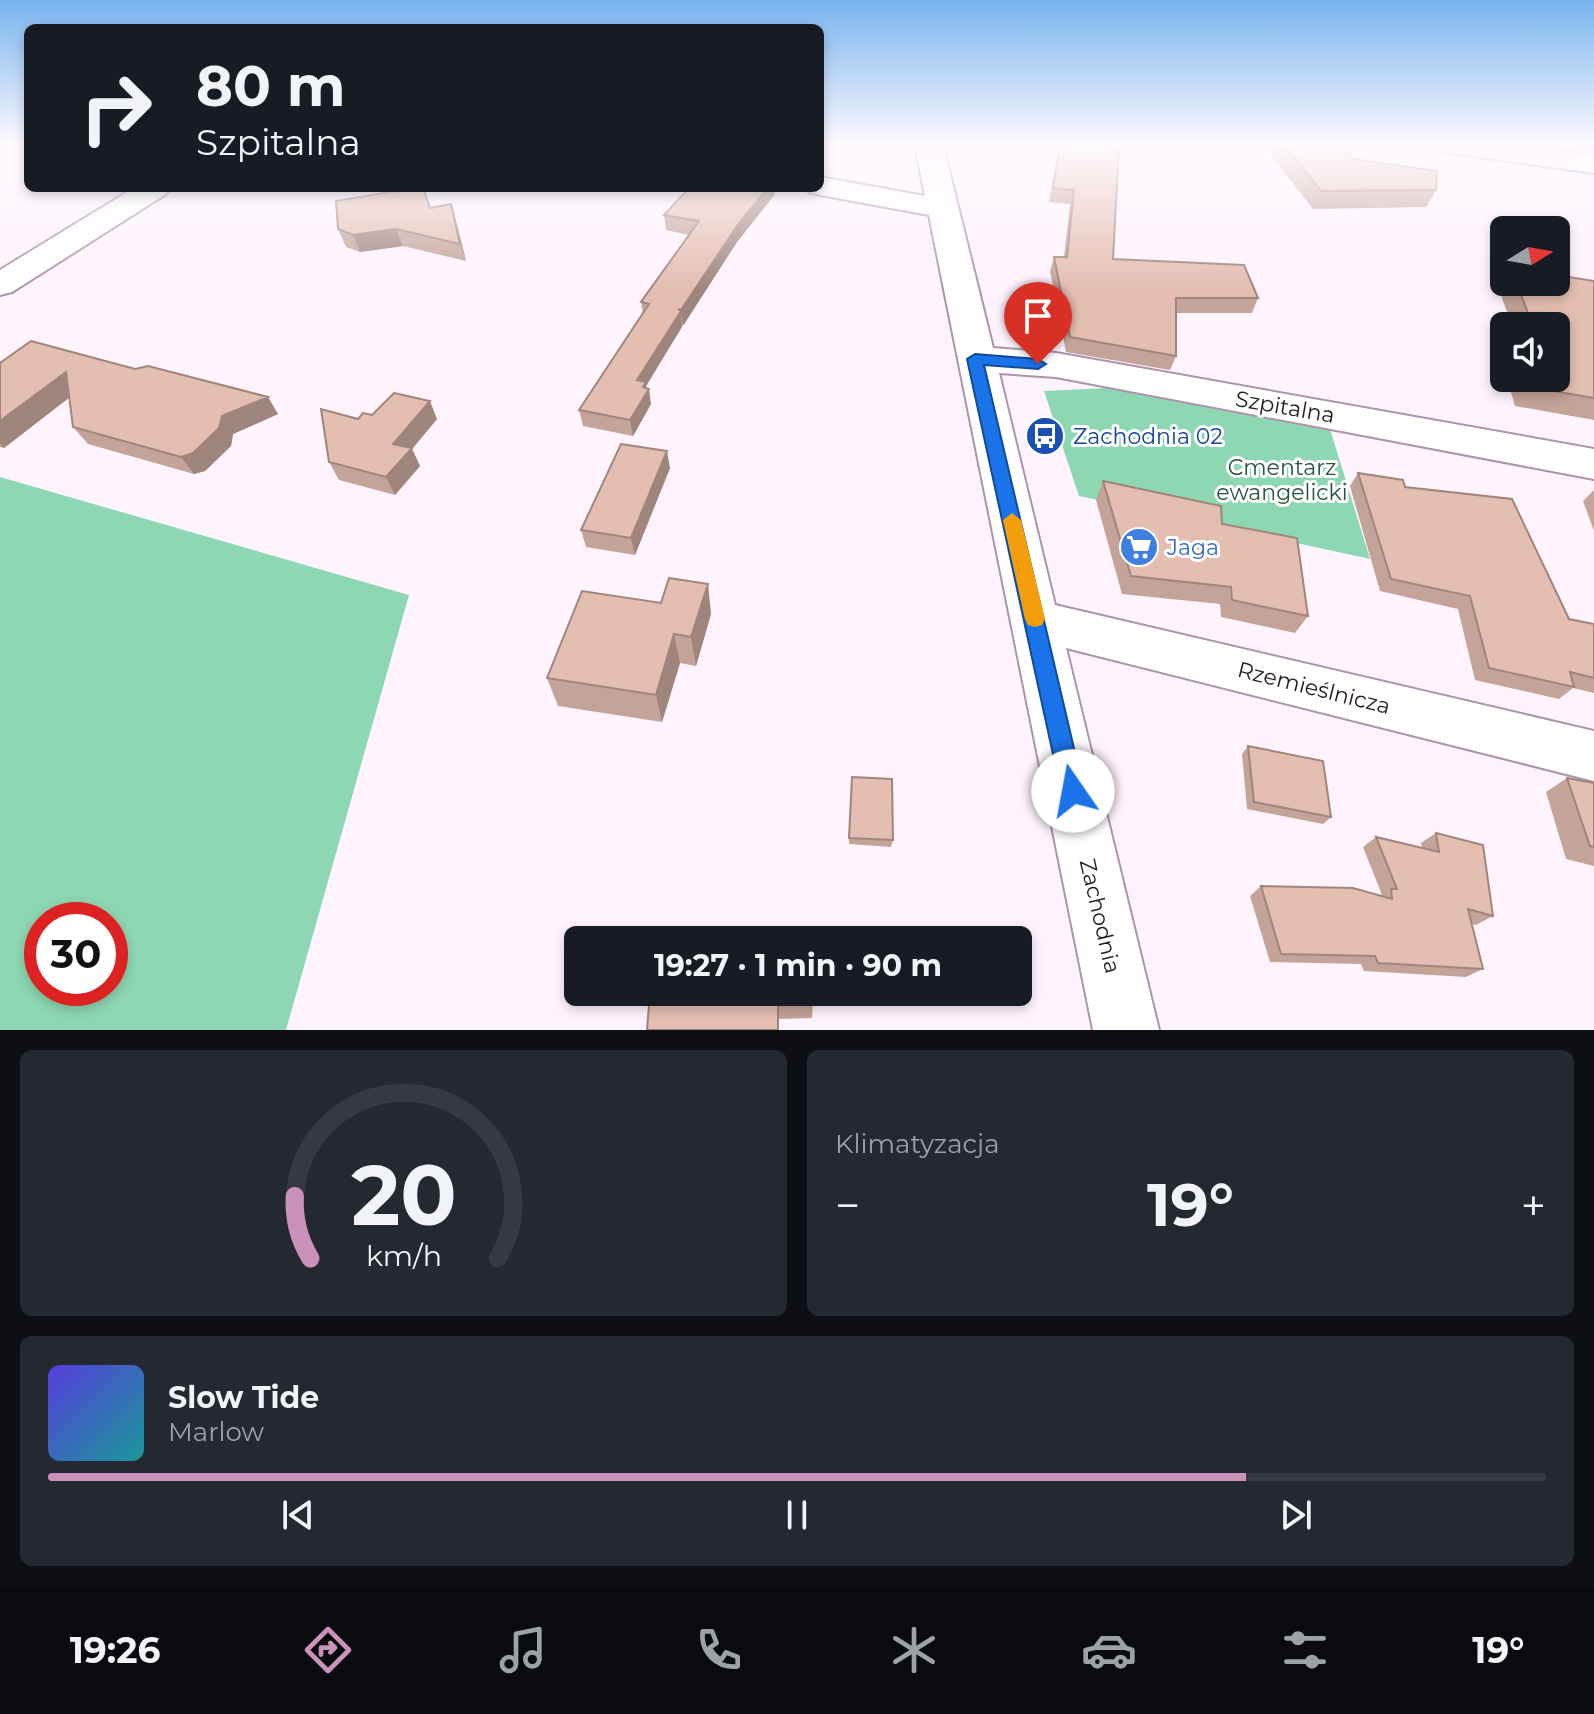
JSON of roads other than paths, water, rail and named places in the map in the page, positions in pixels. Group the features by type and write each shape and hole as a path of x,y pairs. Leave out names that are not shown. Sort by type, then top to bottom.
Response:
{"street":[{"path":"0,285 147,193"},
{"path":"859,193 942,208"},
{"name":"Zachodnia","path":"939,193 1126,1030"},
{"name":"Szpitalna","path":"975,359 1056,365 1594,464"},
{"name":"Rzemieślnicza","path":"1035,620 1594,756"}],"place":[{"name":"Zachodnia 02","path":"1045,436"},
{"name":"Jaga","path":"1139,547"}],"park label":[{"name":"Cmentarz ewangelicki","path":"1282,480"}]}
